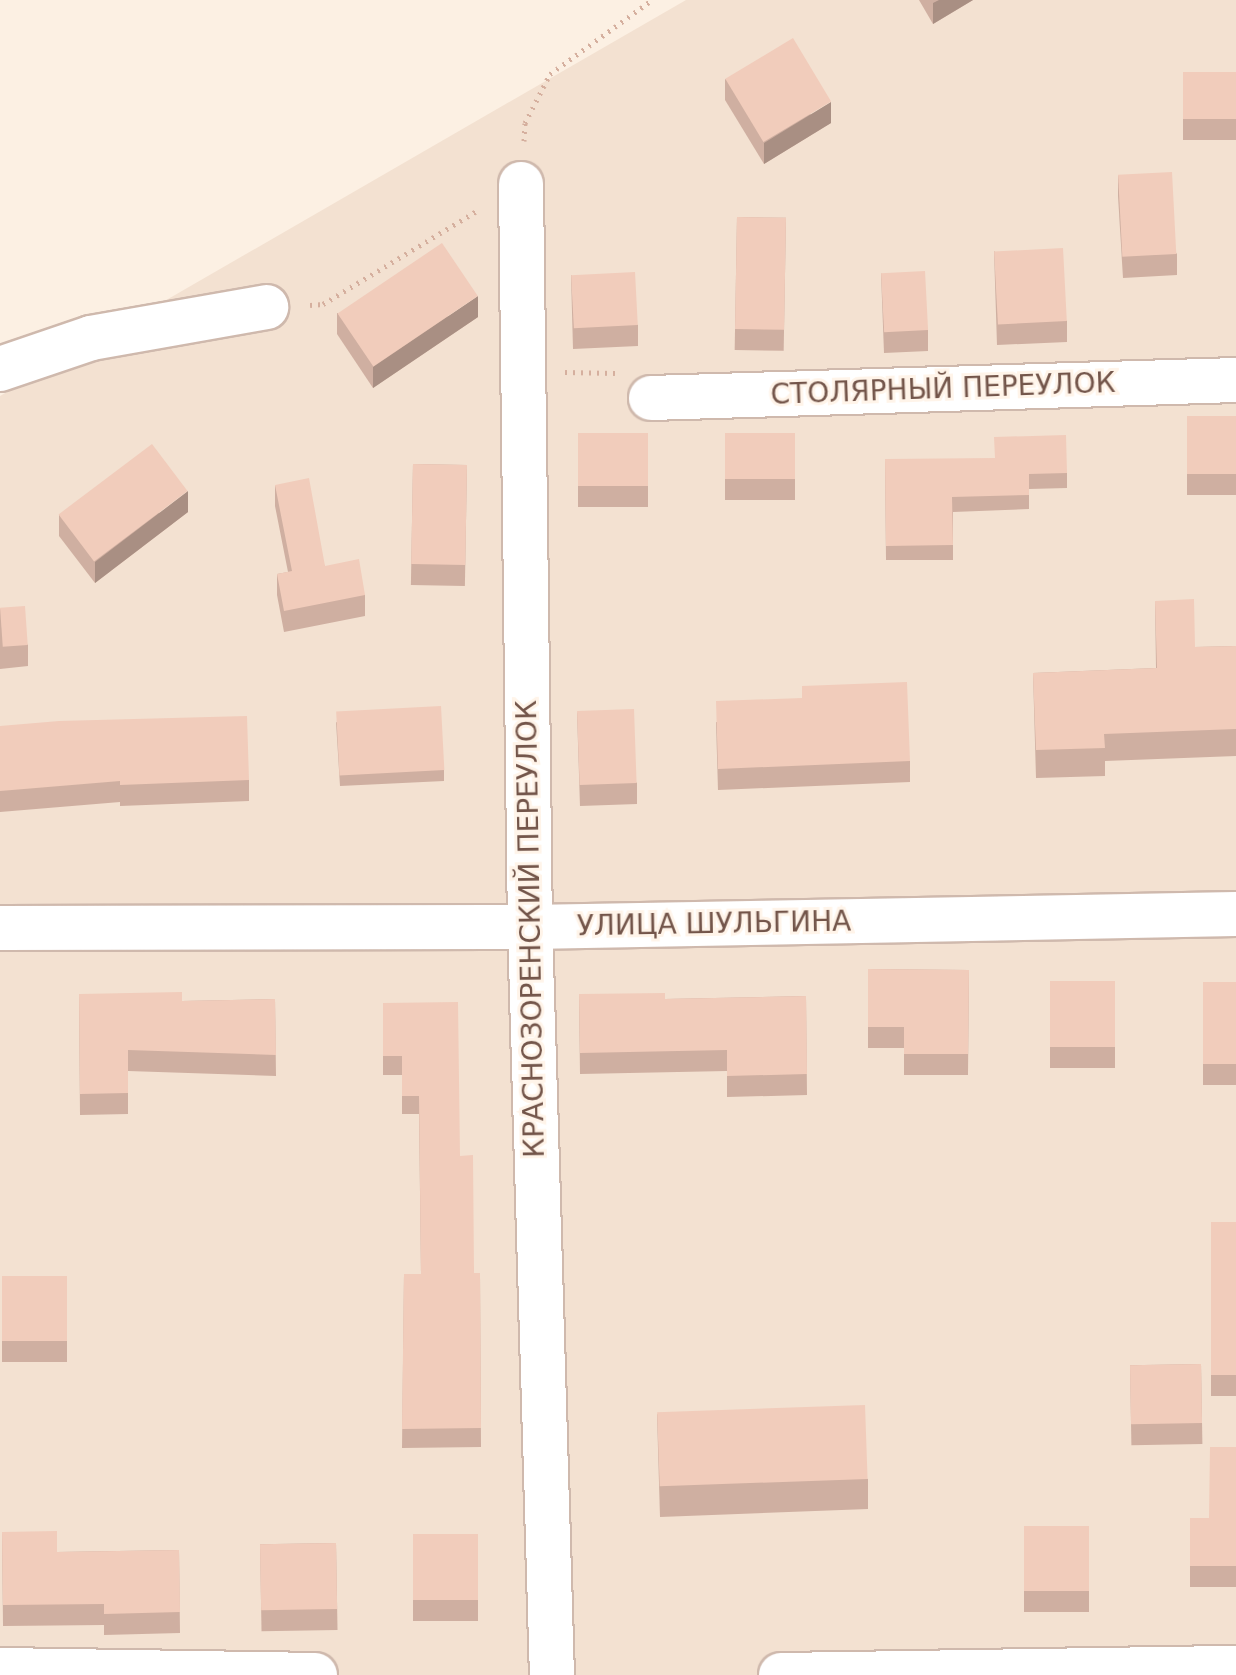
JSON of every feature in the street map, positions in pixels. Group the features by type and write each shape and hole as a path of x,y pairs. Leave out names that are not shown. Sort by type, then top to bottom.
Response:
{"street":[{"name":"КРАСНОЗОРЕНСКИЙ ПЕРЕУЛОК","path":"521,184 530,927 552,1675"},
{"path":"0,369 91,338 266,307"},
{"name":"СТОЛЯРНЫЙ ПЕРЕУЛОК","path":"651,398 1236,380"},
{"name":"УЛИЦА ШУЛЬГИНА","path":"0,928 530,927 1236,914"},
{"path":"781,1675 1236,1668"},
{"path":"0,1670 315,1675"}],"path":[{"path":"521,364 554,372 618,373 637,382 651,398"}],"shaded area":[{"path":"686,0 1236,0 1236,1675 0,1675 0,396"}],"building":[{"path":"793,38 831,101 763,142 725,79"},
{"path":"1183,72 1236,72 1236,119 1183,119"},
{"path":"1172,172 1176,254 1122,257 1118,175"},
{"path":"737,217 786,218 784,330 735,329"},
{"path":"442,243 478,296 373,367 338,313"},
{"path":"1063,248 1067,321 998,325 994,252"},
{"path":"925,271 928,330 884,332 881,273"},
{"path":"635,272 638,325 574,328 571,275"},
{"path":"1187,416 1236,416 1236,474 1187,474"},
{"path":"578,433 648,433 648,486 578,486"},
{"path":"725,433 795,433 795,479 725,479"},
{"path":"1066,435 1067,473 1029,474 1029,495 952,497 953,545 886,546 885,459 995,458 994,437"},
{"path":"152,444 188,491 94,562 59,514"},
{"path":"413,464 467,465 465,565 411,564"},
{"path":"309,478 325,566 359,559 365,595 284,611 277,574 292,571 275,485"},
{"path":"1194,599 1195,647 1236,646 1236,729 1104,734 1105,748 1036,750 1033,673 1157,668 1155,601"},
{"path":"25,606 28,645 3,647 0,608"},
{"path":"907,682 910,761 718,769 716,701 802,698 802,686"},
{"path":"441,706 444,770 339,775 336,711"},
{"path":"634,709 637,783 580,785 577,711"},
{"path":"247,716 249,780 120,785 120,781 0,791 0,726 59,721"},
{"path":"868,969 969,970 968,1054 904,1054 904,1027 868,1027"},
{"path":"1050,981 1115,981 1115,1047 1050,1047"},
{"path":"1203,982 1236,982 1236,1064 1203,1064"},
{"path":"182,992 182,1001 275,999 276,1055 128,1050 128,1093 80,1094 79,994"},
{"path":"665,993 665,999 806,996 807,1074 727,1076 727,1050 580,1053 579,994"},
{"path":"458,1002 460,1156 473,1155 474,1273 480,1273 481,1428 402,1429 404,1274 421,1274 419,1096 402,1096 402,1056 383,1056 383,1003"},
{"path":"1211,1222 1236,1222 1236,1375 1211,1375"},
{"path":"2,1276 67,1276 67,1341 2,1341"},
{"path":"1201,1364 1202,1423 1131,1424 1130,1365"},
{"path":"865,1405 868,1479 660,1486 657,1412"},
{"path":"1210,1447 1236,1447 1236,1566 1190,1566 1190,1518 1209,1518"},
{"path":"1024,1526 1089,1526 1089,1591 1024,1591"},
{"path":"57,1531 57,1552 179,1550 180,1612 104,1614 104,1604 3,1605 2,1532"},
{"path":"413,1534 478,1534 478,1600 413,1600"},
{"path":"336,1543 337,1609 261,1610 260,1544"}]}
